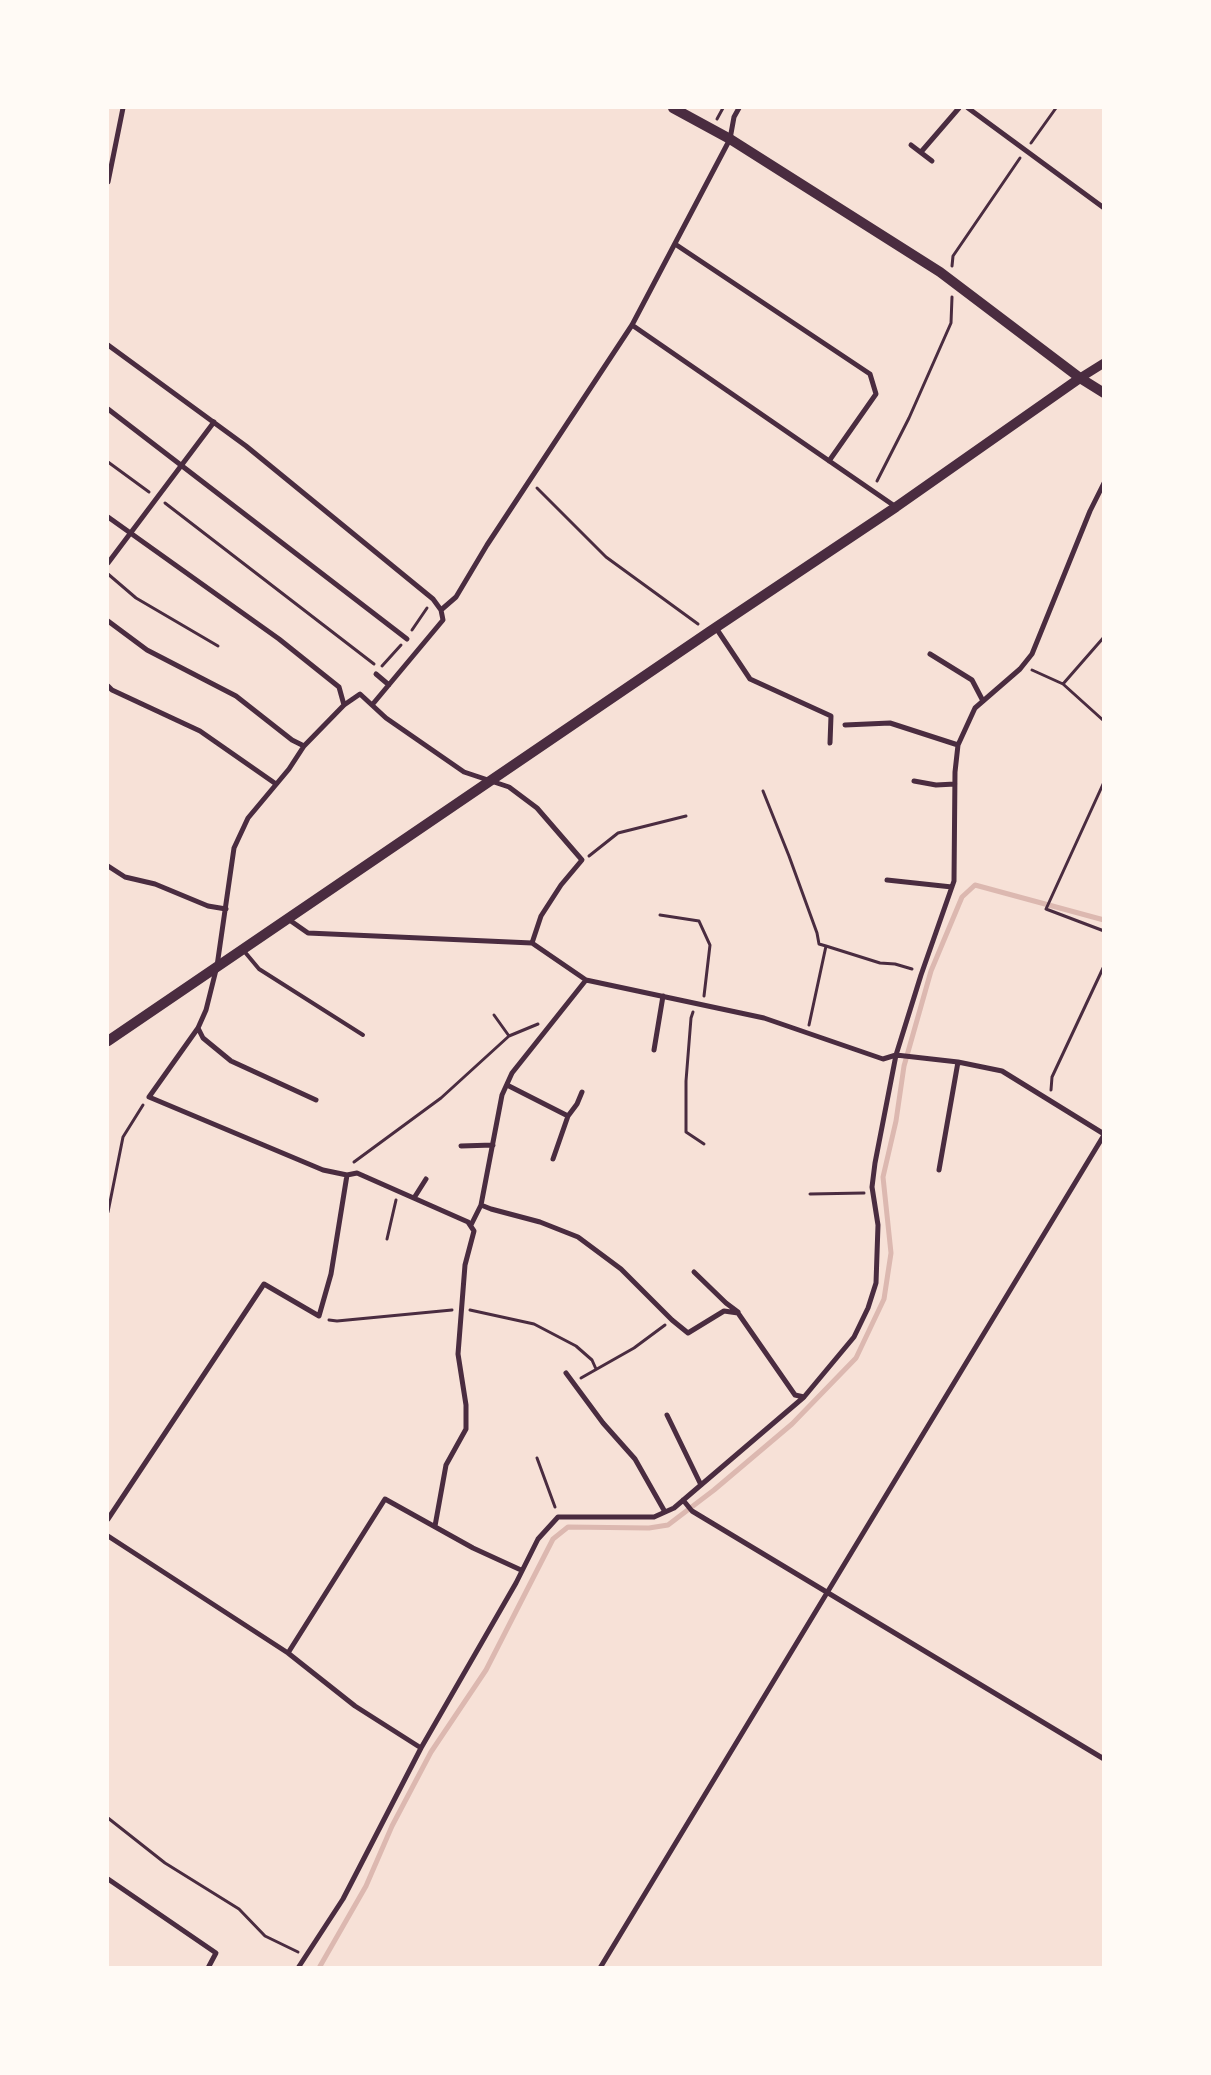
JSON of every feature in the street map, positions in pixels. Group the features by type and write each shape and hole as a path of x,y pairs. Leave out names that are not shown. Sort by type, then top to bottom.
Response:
{"main road":[{"path":"672,108 730,139 940,272 1080,378 1104,393"},
{"path":"108,1041 490,780 896,507 1080,378"}],"street":[{"path":"108,182 123,108"},
{"path":"441,610 456,597 487,545 632,325 730,139 734,118 739,108"},
{"path":"921,152 959,108"},
{"path":"968,108 1104,208"},
{"path":"911,145 932,161"},
{"path":"675,244 870,374 876,394 829,461"},
{"path":"632,325 896,507"},
{"path":"108,346 246,446 434,599 441,610 443,620 372,705"},
{"path":"1080,378 1104,363"},
{"path":"108,409 407,638"},
{"path":"108,563 214,422"},
{"path":"298,1968 343,1899 421,1748 516,1582 538,1538 558,1517 654,1517 665,1512 683,1500 804,1398 854,1337 868,1308 876,1283 878,1225 872,1193 875,1163 896,1055 922,971 954,881 955,784 958,745 975,708 1032,654 1090,511 1104,483"},
{"path":"108,517 278,638 340,687 344,705"},
{"path":"108,621 147,650 236,696 292,740 304,746"},
{"path":"712,630 750,679 831,716 830,743"},
{"path":"930,654 972,680 983,701"},
{"path":"376,674 389,685"},
{"path":"108,686 112,690 200,732 276,784"},
{"path":"435,1526 446,1465 466,1429 466,1405 458,1354 465,1265 474,1231 468,1222 357,1172 346,1175 323,1170 149,1097 198,1028 206,1010 217,966 234,848 248,818 304,746 344,705 360,694 386,718 464,772 509,787 537,808 582,860 561,885 541,916 532,944"},
{"path":"845,725 890,723 958,745"},
{"path":"914,781 936,785 955,784"},
{"path":"108,866 125,877 154,884 208,906 226,909"},
{"path":"887,880 952,887"},
{"path":"288,919 308,933 532,944 586,980 764,1018 882,1059 896,1055 958,1062 1002,1071 1104,1134 600,1968"},
{"path":"470,1225 481,1205 502,1095 512,1073 586,980"},
{"path":"654,1050 664,996"},
{"path":"198,1028 203,1038 230,1061 316,1100"},
{"path":"939,1170 958,1062"},
{"path":"507,1085 568,1116"},
{"path":"553,1159 568,1116 582,1092"},
{"path":"461,1146 493,1145"},
{"path":"108,1519 264,1284 319,1316 331,1274 346,1175"},
{"path":"414,1198 426,1179"},
{"path":"481,1205 540,1222 578,1237 621,1269 672,1320 688,1333 724,1311 738,1312"},
{"path":"694,1272 738,1312 795,1395 804,1398"},
{"path":"566,1373 603,1423 636,1458 665,1512"},
{"path":"667,1415 701,1485"},
{"path":"288,1653 386,1499 473,1548 522,1570"},
{"path":"683,1500 692,1511 1104,1759"},
{"path":"108,1536 288,1653 355,1706 421,1748"},
{"path":"108,1879 216,1953 208,1968"}],"lane":[{"path":"243,949 259,968 363,1034"}],"path":[{"path":"108,462 380,669 376,674"},
{"path":"530,480 606,557 712,630"},
{"path":"108,574 136,598 218,646"},
{"path":"1063,684 1104,637"},
{"path":"1024,663 1034,673 1063,684 1104,721"},
{"path":"1104,782 1046,909 1104,930"},
{"path":"763,791 789,856 817,933 819,944 880,963 895,964 922,971"},
{"path":"582,860 618,833 686,816"},
{"path":"660,915 699,921 710,945 704,996 705,1005 696,1008 691,1018 686,1081 686,1132 704,1144"},
{"path":"807,1033 826,946"},
{"path":"1050,1100 1052,1077 1104,966"},
{"path":"494,1015 508,1036"},
{"path":"346,1175 354,1163 441,1098 508,1036 550,1019 554,1022"},
{"path":"108,1212 123,1137 149,1097"},
{"path":"387,1238 394,1204 401,1192"},
{"path":"810,1194 872,1193"},
{"path":"574,1382 634,1348 672,1320"},
{"path":"537,1458 558,1517"},
{"path":"108,1818 166,1863 239,1909 265,1936 305,1956"}],"waterway":[{"path":"319,1968 366,1886 392,1826 431,1752 486,1670 553,1539 568,1527 649,1528 668,1525 714,1490 792,1424 856,1358 884,1299 891,1253 883,1177 896,1121 904,1066 931,971 962,897 975,885 1104,920"}]}
